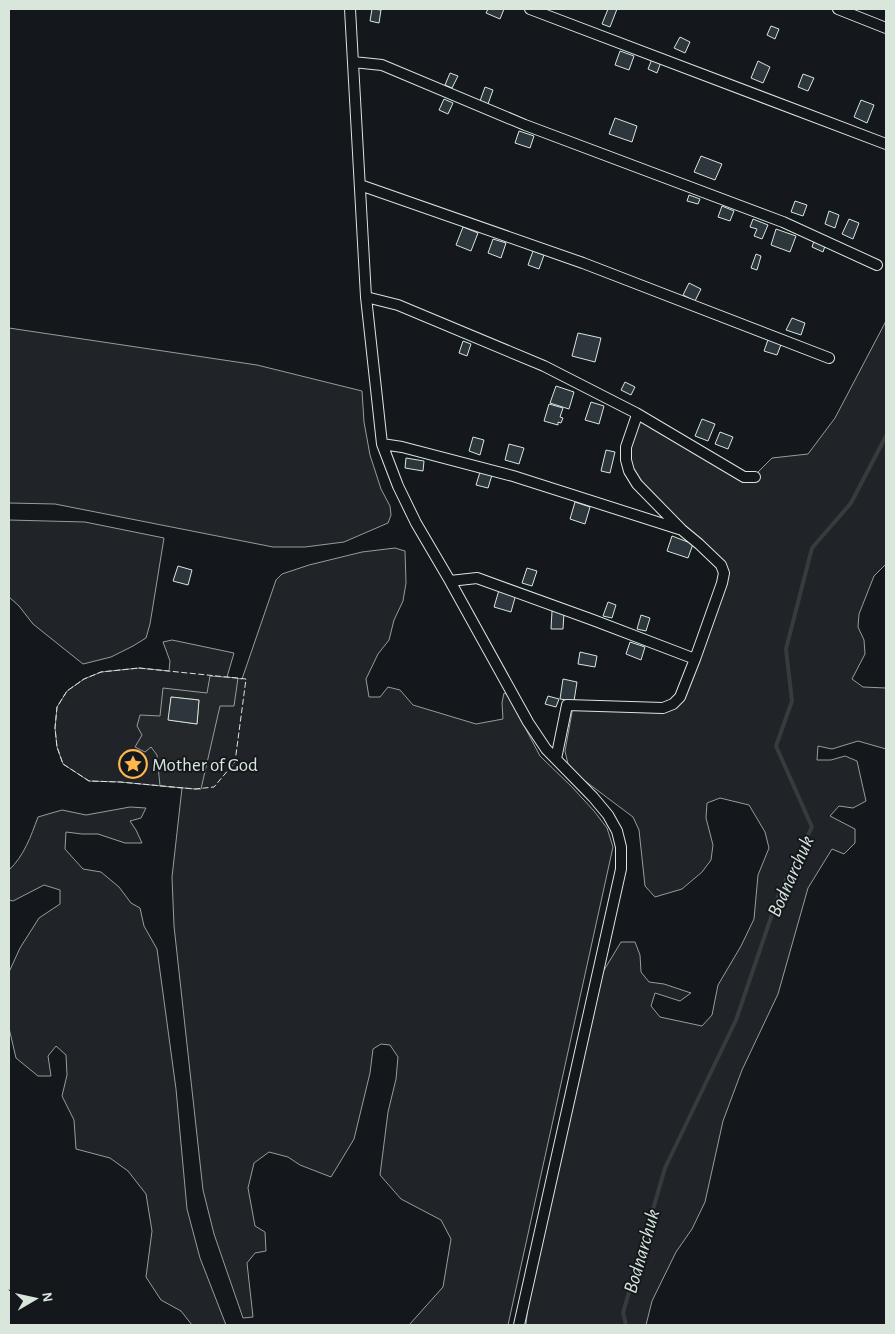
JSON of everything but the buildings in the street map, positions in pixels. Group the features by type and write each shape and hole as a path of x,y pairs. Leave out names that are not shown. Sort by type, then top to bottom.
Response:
{"street":[{"path":"350,9 366,297 382,444 398,486 416,523 528,722 546,748 608,815 617,831 621,847 621,869 520,1325"},
{"path":"530,9 886,144"},
{"path":"838,9 886,28"},
{"path":"353,62 382,64 525,125 783,222 877,265"},
{"path":"360,185 583,263 829,358"},
{"path":"366,297 398,305 544,366 636,413 744,477 755,478"},
{"path":"556,759 567,705 663,708 673,704 680,697 722,583 724,573 721,565 682,530 637,484 628,471 626,448 636,413"},
{"path":"382,444 402,447 513,476 682,530"},
{"path":"450,581 477,578 695,659"}],"shaded area":[{"path":"886,321 886,564 874,576 859,614 858,627 864,640 865,654 852,679 863,687 886,688 886,749 858,741 832,749 818,746 817,760 831,760 845,756 857,761 866,801 853,808 839,806 830,816 855,829 855,843 844,854 832,849 808,888 778,994 742,1070 723,1121 705,1202 692,1229 676,1252 652,1301 646,1325 526,1325 529,1295 598,980 621,942 635,942 640,955 641,972 649,982 664,984 691,993 680,1001 655,993 651,1006 660,1017 702,1026 712,1015 718,985 741,946 754,919 758,875 769,848 765,832 749,805 720,798 707,803 706,818 713,845 711,860 702,872 682,889 655,897 645,886 639,830 633,817 577,775 568,764 565,751 573,707 679,703 727,578 639,483 630,467 629,446 641,412 747,475 757,473 772,458 808,454 835,418"},
{"path":"9,328 257,365 362,391 364,422 370,455 381,489 390,506 391,515 388,523 344,542 305,547 273,547 55,504 9,503"},
{"path":"9,520 85,522 164,538 146,638 111,657 83,664 33,624 9,597"},
{"path":"395,548 405,551 406,583 403,601 394,620 389,640 378,654 366,679 369,697 380,697 388,687 400,690 413,705 476,724 503,719 502,703 504,693 508,695 540,756 594,811 607,828 613,847 508,1325 409,1325 443,1287 451,1239 441,1220 401,1199 380,1175 388,1112 396,1079 398,1057 390,1045 381,1044 373,1049 370,1073 354,1139 331,1177 300,1165 288,1157 269,1152 254,1163 248,1188 255,1226 265,1232 266,1251 255,1253 247,1263 253,1317 243,1318 214,1234 203,1190 174,926 172,877 182,788 89,781 63,764 57,747 55,728 57,707 67,691 84,679 101,672 139,668 169,671 170,661 163,642 172,640 234,653 227,677 242,679 276,580 282,574 309,565 362,552"},
{"path":"210,676 238,678 234,706 220,706 201,789 160,786 157,755 151,747 145,752 135,747 142,735 137,726 140,715 160,716 163,688 207,693","holes":["171,697 199,700 197,724 169,720"]},
{"path":"130,807 146,808 141,818 130,821 142,843 125,843 98,834 66,832 65,849 83,869 101,872 119,887 131,903 140,908 144,926 157,949 176,1089 187,1209 200,1258 226,1325 192,1325 181,1311 161,1300 146,1277 152,1231 146,1194 128,1171 110,1158 76,1149 74,1120 62,1096 67,1075 66,1055 56,1046 48,1056 51,1076 38,1076 16,1058 9,1028 9,972 20,948 39,918 60,904 60,890 44,885 13,901 9,900 9,870 23,852 38,817 62,810 86,815"}],"waterway":[{"name":"Bodnarchuk","path":"626,1325 623,1313 665,1168 736,1020 779,894 812,827 776,746 792,701 786,649 812,548 851,503 886,436"}],"fence":[{"path":"139,668 246,679 235,762 214,787 195,789 89,781 63,764 57,747 55,728 57,707 67,691 84,679 101,672 139,668"}],"place":[{"name":"Mother of God","path":"133,764"}]}
